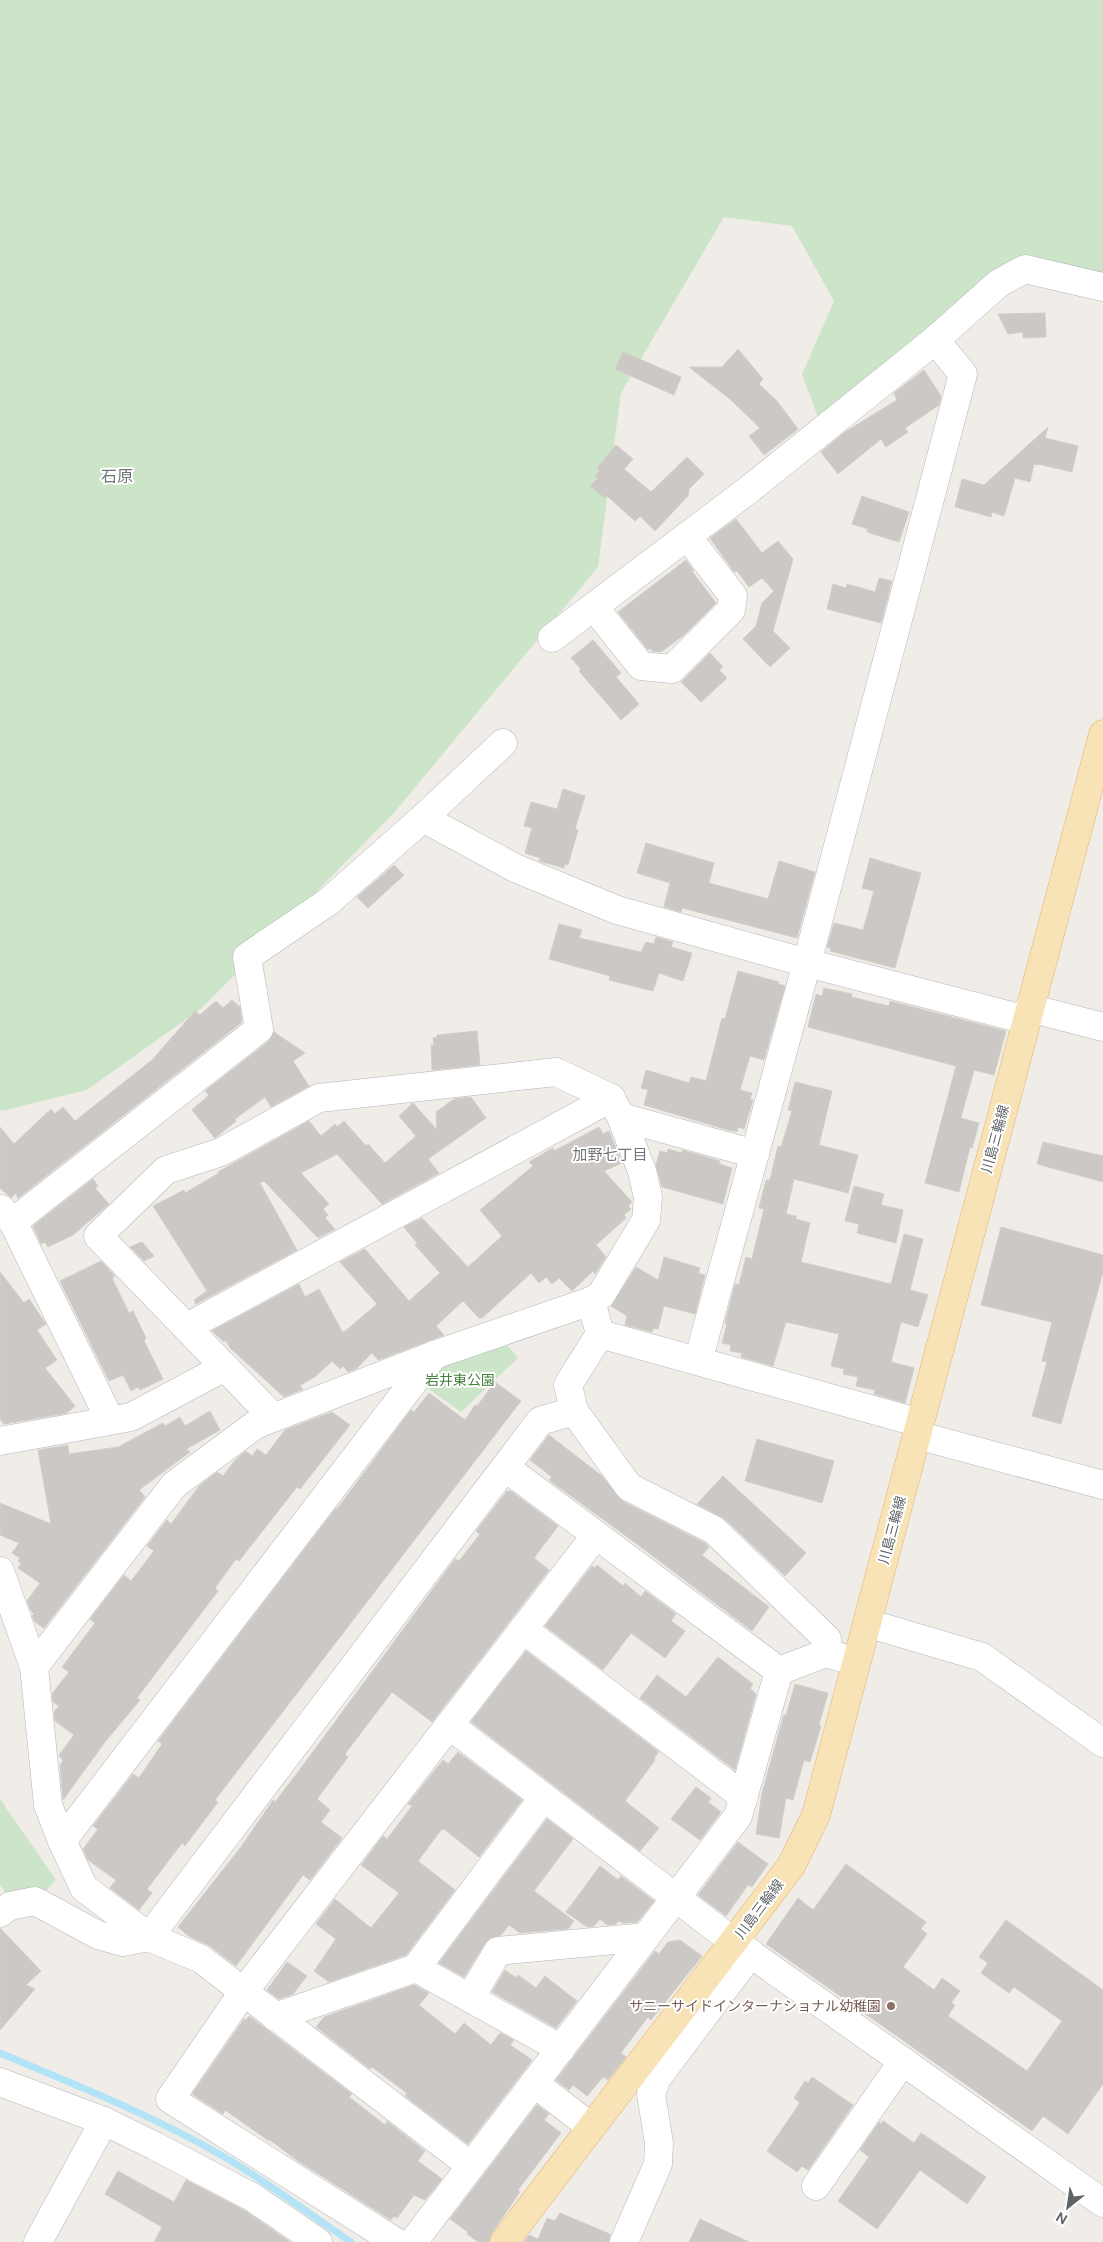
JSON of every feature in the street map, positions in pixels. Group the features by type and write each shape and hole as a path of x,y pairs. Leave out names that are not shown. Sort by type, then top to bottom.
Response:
{"main road":[{"name":"川島三輪線","path":"504,2242 591,2127 742,1948 791,1866 816,1815 855,1662 867,1623 1103,734"}],"street":[{"path":"552,638 687,536 935,340 999,282 1025,269 1103,287"},
{"path":"698,1361 807,963 963,374 935,340"},
{"path":"594,607 641,666 672,669 731,610 733,596 687,536"},
{"path":"110,1420 6,1215 259,1029 247,957 328,902 423,818 503,743"},
{"path":"423,818 515,868 617,910 807,963 1028,1014 1103,1027"},
{"path":"273,1416 98,1236 166,1170 221,1152 319,1098 556,1072 616,1107 754,1154"},
{"path":"34,1667 174,1485 255,1425 273,1416 434,1356 591,1301 601,1295 646,1220 648,1197 642,1171 616,1107"},
{"path":"187,1327 616,1107"},
{"path":"591,1301 600,1334 568,1385 574,1412 629,1487 714,1530 827,1639 826,1653"},
{"path":"600,1334 698,1361 1103,1485"},
{"path":"62,1841 434,1356"},
{"path":"0,1440 131,1417 225,1367"},
{"path":"15,1907 123,1942 149,1936 540,1421 574,1412"},
{"path":"506,1468 779,1671"},
{"path":"396,2242 170,2100 244,1991 596,1535"},
{"path":"0,1571 34,1667 48,1805 84,1888 149,1936 201,1959 471,2166"},
{"path":"867,1623 982,1657 1103,1742"},
{"path":"523,1629 744,1797"},
{"path":"779,1671 826,1653 855,1662"},
{"path":"413,2242 738,1816 779,1671"},
{"path":"449,1725 742,1948 1103,2203"},
{"path":"275,2017 416,1968 543,1798"},
{"path":"470,1998 498,1951 646,1937"},
{"path":"624,2242 658,2164 659,2143 651,2094 657,2078 742,1948"},
{"path":"416,1968 561,2049"},
{"path":"816,2186 903,2062"},
{"path":"0,2082 104,2121 252,2197 318,2242"},
{"path":"534,2083 591,2127"},
{"path":"38,2242 104,2121"}],"green space":[{"path":"0,0 1103,0 1103,282 1019,274 827,442 802,374 834,301 792,226 724,217 621,393 598,567 393,814 202,1008 87,1090 2,1111 0,1110"},
{"name":"岩井東公園","path":"503,1340 518,1358 461,1412 426,1387 443,1359"},
{"path":"0,1799 56,1880 20,1918 0,1884"}],"building":[{"path":"1045,313 1046,337 1023,338 1023,332 1008,334 998,314"},
{"path":"738,349 763,379 759,384 777,401 798,429 764,455 749,436 760,428 731,400 689,367 722,367"},
{"path":"623,352 681,377 674,395 615,369"},
{"path":"924,370 941,396 939,405 905,428 908,432 886,447 881,439 838,474 821,452 845,432 897,400 894,393"},
{"path":"1048,427 1045,438 1078,446 1072,472 1034,464 1030,482 1015,478 1004,516 992,512 991,517 955,507 962,479 984,485"},
{"path":"616,445 633,459 624,469 651,492 687,457 704,474 689,489 688,496 655,531 640,516 635,521 607,496 605,498 590,486 598,478 595,476 600,470 597,468"},
{"path":"862,496 909,512 899,542 867,532 868,529 852,524"},
{"path":"736,519 762,553 778,541 793,559 773,631 790,648 770,667 743,639 756,626 762,603 774,591 762,578 749,587 737,571 734,572 710,538"},
{"path":"686,560 694,571 691,570 716,603 684,635 661,652 652,651 650,648 648,650 618,612"},
{"path":"879,578 892,581 881,623 827,609 833,584 846,588 847,584 875,592"},
{"path":"593,640 621,673 616,677 639,704 621,720 579,671 581,669 571,658"},
{"path":"710,653 723,667 719,670 727,678 701,702 681,682"},
{"path":"563,789 585,796 575,829 578,830 568,865 565,864 564,868 539,861 540,858 525,853 532,828 524,826 531,802 557,809"},
{"path":"646,843 714,863 709,883 768,899 779,861 815,872 797,938 682,908 681,912 664,907 670,883 637,873"},
{"path":"870,858 921,873 895,968 830,951 831,948 827,947 834,923 863,930 874,891 862,888"},
{"path":"394,865 404,875 368,908 357,897"},
{"path":"559,924 582,930 579,938 641,952 646,942 654,944 656,937 673,942 671,947 692,953 683,981 659,973 653,991 609,980 610,976 549,959"},
{"path":"738,971 779,982 778,984 785,986 764,1060 750,1056 740,1090 752,1093 750,1099 753,1100 744,1129 738,1127 737,1132 728,1130 644,1105 648,1090 641,1088 646,1070 689,1083 691,1077 706,1081 722,1018 725,1019"},
{"path":"824,988 852,994 851,997 889,1006 890,1001 1006,1031 994,1075 974,1070 961,1118 979,1123 972,1148 970,1147 959,1192 925,1183 956,1066 808,1027 816,994 822,996"},
{"path":"232,1000 240,1007 242,1022 18,1198 16,1193 11,1198 0,1188 0,1127 14,1144 51,1109 55,1114 63,1107 75,1121 152,1060 195,1011 200,1015 216,1001 223,1008"},
{"path":"477,1031 480,1065 432,1070 431,1045 434,1045 433,1038 437,1037 437,1035"},
{"path":"274,1032 305,1053 293,1061 309,1086 271,1107 265,1097 235,1119 236,1121 215,1138 192,1110 209,1095 205,1091 269,1041"},
{"path":"795,1082 832,1091 819,1145 858,1155 848,1193 794,1179 786,1214 796,1216 796,1219 810,1223 801,1262 891,1284 904,1234 923,1239 910,1290 928,1295 918,1327 901,1322 891,1362 914,1368 905,1403 874,1394 875,1390 856,1386 858,1377 843,1374 844,1369 831,1366 839,1334 786,1322 773,1366 741,1357 742,1353 730,1351 731,1345 722,1343 735,1284 739,1285 746,1257 752,1259 764,1209 759,1208 766,1180 770,1180 778,1146 781,1147 792,1111 788,1110"},
{"path":"471,1097 486,1118 428,1159 439,1173 382,1204 337,1154 301,1173 329,1204 323,1209 328,1215 325,1218 335,1229 318,1238 264,1181 260,1183 297,1250 196,1304 194,1300 207,1291 153,1206 184,1190 185,1193 218,1172 309,1121 321,1136 335,1124 337,1127 344,1121 366,1146 368,1144 385,1163 416,1136 399,1116 413,1103 437,1130 436,1112 454,1099"},
{"path":"599,1127 603,1134 609,1131 622,1163 604,1171 632,1202 628,1206 631,1209 624,1215 626,1218 596,1245 606,1257 595,1274 593,1271 572,1291 559,1278 552,1284 546,1277 539,1283 531,1273 482,1318 479,1318 463,1301 436,1326 444,1335 378,1360 372,1353 356,1369 348,1372 343,1366 340,1369 332,1361 316,1376 299,1386 303,1389 284,1397 230,1348 226,1340 224,1342 212,1331 299,1284 305,1297 319,1289 343,1333 377,1304 340,1262 365,1249 409,1301 440,1273 415,1245 417,1243 404,1227 422,1218 468,1267 502,1236 480,1210 533,1166 529,1162 553,1148 554,1151"},
{"path":"1043,1142 1103,1156 1103,1182 1037,1164"},
{"path":"668,1149 682,1153 682,1150 720,1161 719,1164 732,1168 723,1204 662,1187 656,1165 660,1151 667,1153"},
{"path":"93,1179 98,1186 95,1188 109,1204 73,1235 48,1247 45,1242 41,1244 33,1226"},
{"path":"854,1186 884,1194 881,1205 903,1210 896,1243 857,1233 859,1224 845,1221"},
{"path":"1001,1227 1103,1255 1103,1272 1061,1424 1032,1416 1047,1362 1042,1361 1052,1322 981,1305"},
{"path":"142,1242 154,1256 144,1261 130,1247"},
{"path":"664,1257 700,1268 698,1273 705,1275 695,1314 664,1306 658,1329 653,1328 652,1332 625,1325 627,1316 611,1306 636,1267 658,1280"},
{"path":"101,1261 115,1276 112,1278 129,1313 133,1311 146,1338 144,1341 163,1379 140,1390 138,1387 131,1391 123,1375 109,1381 60,1281"},
{"path":"0,1272 24,1303 29,1299 46,1324 37,1330 57,1360 45,1368 75,1406 67,1413 4,1424 0,1419"},
{"path":"495,1382 521,1401 215,1800 218,1802 185,1846 182,1843 147,1889 152,1893 139,1910 110,1888 116,1880 88,1860 83,1849 98,1829 93,1826 133,1774 139,1778 162,1744 158,1741 411,1410 414,1412 429,1393 465,1420"},
{"path":"210,1411 220,1430 186,1449 190,1452 139,1490 145,1497 44,1628 35,1622 32,1616 34,1614 27,1601 40,1583 18,1568 21,1564 18,1561 20,1558 12,1553 19,1543 0,1535 0,1503 51,1524 38,1450 68,1445 69,1454 118,1447 163,1423 165,1426 180,1417 185,1426"},
{"path":"332,1412 350,1425 300,1489 297,1487 239,1561 236,1559 215,1588 218,1591 137,1698 140,1700 105,1742 63,1800 60,1765 63,1761 59,1755 74,1735 55,1721 54,1712 59,1706 53,1702 52,1694 69,1672 62,1667 95,1623 90,1619 124,1575 131,1581 154,1551 147,1546 167,1520 171,1524 199,1486 217,1472 223,1476 236,1459 246,1451 252,1456 257,1449 266,1455 285,1430"},
{"path":"549,1435 602,1476 622,1501 705,1543 709,1547 702,1555 769,1607 752,1631 549,1480 552,1477 530,1460"},
{"path":"757,1439 834,1461 822,1503 745,1481"},
{"path":"723,1476 806,1553 785,1576 725,1519 697,1504"},
{"path":"507,1491 511,1491 558,1526 534,1558 549,1570 432,1722 392,1692 345,1754 348,1757 317,1799 330,1810 321,1822 342,1838 310,1880 303,1875 236,1966 210,1946 190,1937 178,1927 241,1847 273,1800 275,1802 301,1768 455,1559 459,1561 480,1534 476,1531"},
{"path":"597,1565 623,1586 625,1583 641,1597 645,1591 676,1614 671,1621 685,1631 665,1658 631,1633 603,1670 545,1626 592,1566 595,1568"},
{"path":"526,1651 659,1752 625,1801 659,1828 640,1851 471,1722"},
{"path":"718,1657 753,1684 750,1688 756,1694 735,1770 640,1698 657,1675 686,1697"},
{"path":"795,1684 828,1693 819,1725 821,1726 810,1762 804,1760 793,1800 786,1798 779,1838 756,1834 762,1793 784,1714 786,1716"},
{"path":"458,1752 522,1800 479,1857 444,1829 441,1830 418,1861 455,1890 406,1955 329,1982 314,1971 336,1939 316,1924 335,1899 371,1928 399,1893 361,1865 383,1836 387,1839 412,1806 408,1804 443,1760 448,1764"},
{"path":"696,1787 711,1798 708,1802 721,1812 700,1840 671,1819"},
{"path":"547,1819 573,1839 534,1891 574,1921 568,1929 520,1933 509,1925 501,1935 490,1938 485,1943 464,1977 439,1963"},
{"path":"738,1842 768,1864 752,1887 748,1885 726,1916 698,1895"},
{"path":"846,1864 926,1922 921,1929 927,1934 903,1967 934,1990 942,1978 960,1991 951,2003 955,2005 948,2016 1027,2071 1062,2021 1014,1987 1009,1993 981,1973 988,1963 979,1957 1006,1920 1103,1990 1103,2084 1068,2134 1043,2116 1032,2131 766,1944 798,1898 813,1910"},
{"path":"600,1866 618,1880 621,1876 654,1901 637,1922 623,1923 619,1921 616,1924 607,1925 600,1919 594,1926 587,1927 566,1912"},
{"path":"0,1928 41,1971 26,1985 35,1989 0,2030"},
{"path":"680,1940 702,1956 651,2020 648,2017 621,2053 626,2057 608,2080 603,2077 587,2096 573,2085 569,2090 556,2080 655,1951 659,1954 668,1942"},
{"path":"287,1962 307,1976 293,1994 279,1999 267,1990"},
{"path":"505,1970 516,1978 518,1975 536,1988 545,1976 577,2001 556,2028 492,1992"},
{"path":"414,1985 429,1993 419,2005 455,2034 464,2023 491,2045 500,2033 514,2040 510,2045 532,2060 468,2144 405,2096 407,2093 372,2067 370,2069 316,2027 324,2017"},
{"path":"249,2016 352,2094 349,2097 385,2125 387,2121 425,2151 418,2161 442,2179 425,2200 414,2195 397,2218 394,2216 391,2220 298,2161 225,2110 223,2114 192,2094 244,2019 246,2020"},
{"path":"812,2077 853,2105 808,2170 802,2166 797,2172 767,2151 800,2103 794,2098 805,2081 808,2083"},
{"path":"537,2105 549,2114 544,2120 561,2133 518,2190 520,2192 492,2233 489,2242 478,2242 450,2219"},
{"path":"883,2121 914,2143 921,2133 986,2177 967,2204 920,2170 877,2229 838,2201 869,2157 860,2150 879,2122 881,2124"},
{"path":"118,2171 174,2202 186,2180 244,2210 290,2242 154,2242 162,2227 105,2194"},
{"path":"560,2213 610,2234 609,2242 524,2242 529,2235 538,2239 547,2218 555,2221"},
{"path":"700,2219 749,2242 689,2242"}],"waterway":[{"path":"0,2053 112,2101 194,2140 254,2175 351,2242"}],"place":[{"name":"サニーサイドインターナショナル幼稚園","path":"891,2006"}],"district":[{"name":"石原","path":"117,476"},
{"name":"加野七丁目","path":"610,1155"}]}
